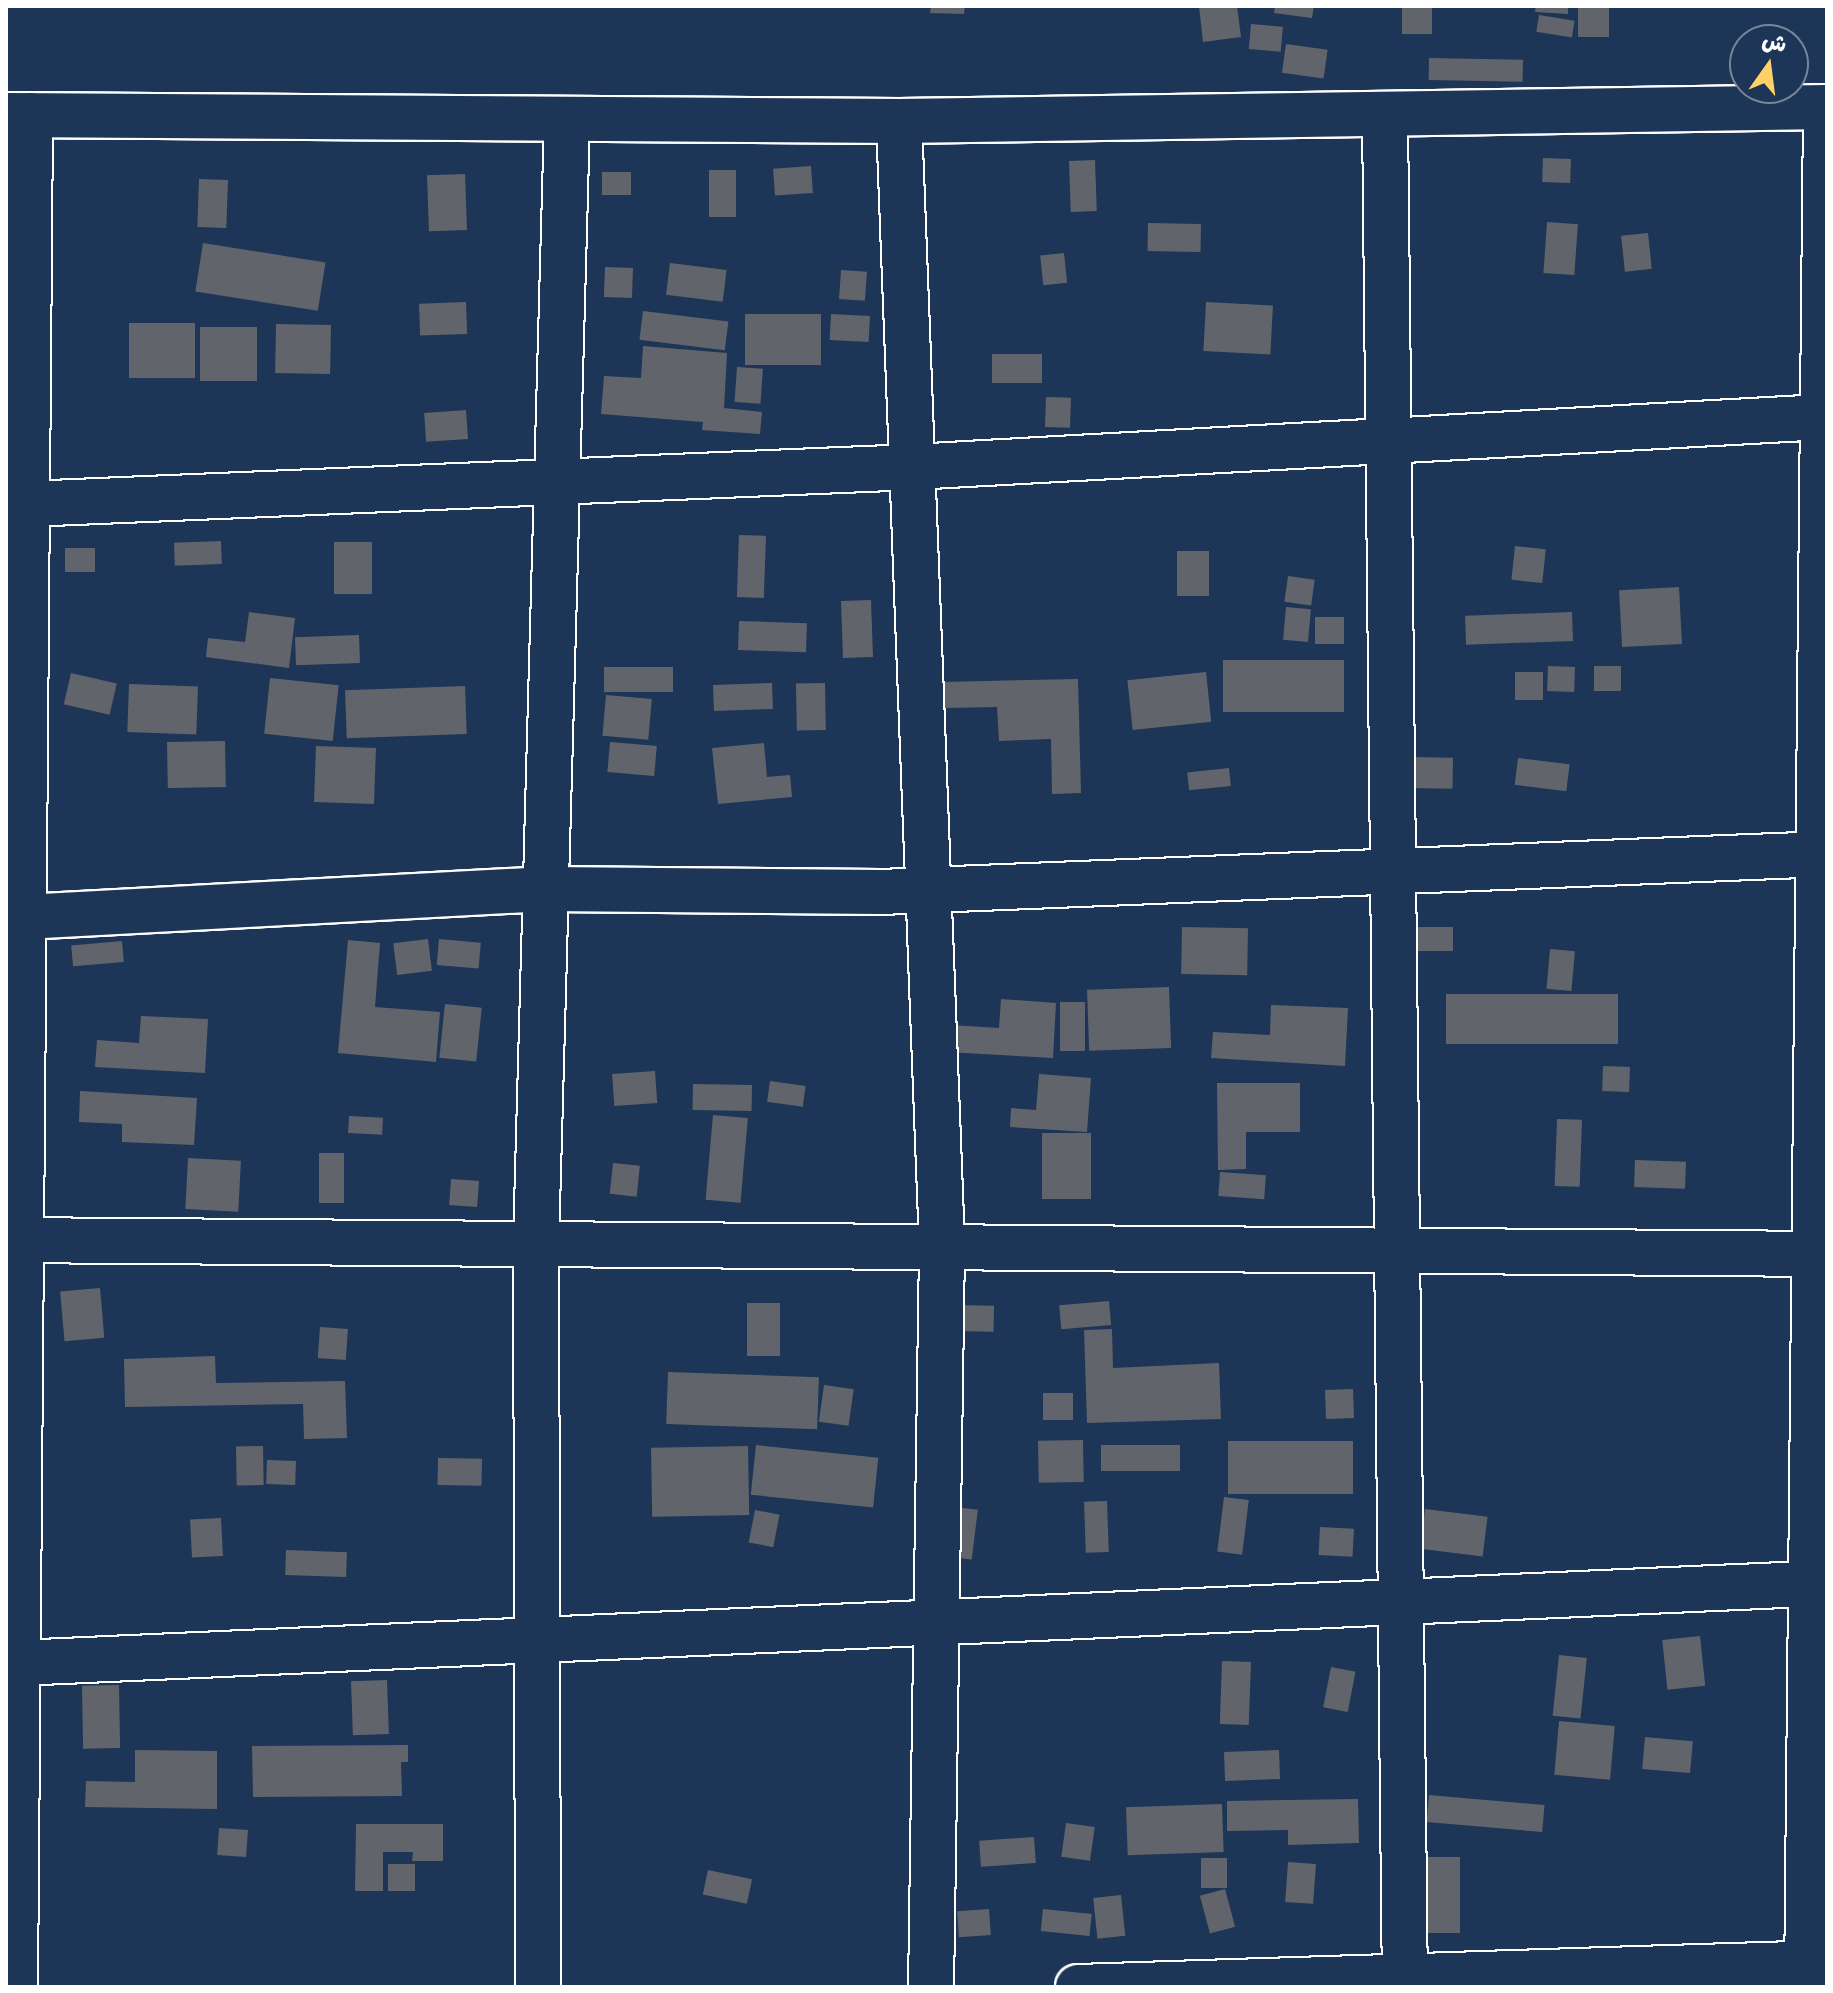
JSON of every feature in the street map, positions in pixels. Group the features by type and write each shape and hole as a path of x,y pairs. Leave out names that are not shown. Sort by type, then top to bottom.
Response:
{"street":[{"path":"15,1987 11,1940 18,1663 14,1240 24,917 16,594 27,504 18,115 899,121 1827,107 1814,1971 1078,1987"},
{"path":"1385,114 1405,1982"},
{"path":"538,1987 536,1244 567,119"},
{"path":"899,121 942,1248 931,1987"},
{"path":"27,504 912,467 1823,417"},
{"path":"24,917 546,889 928,890 1823,854"},
{"path":"14,1240 1821,1254"},
{"path":"18,1663 1819,1583"}],"building":[{"path":"931,6 965,6 964,14 930,13"},
{"path":"1199,6 1237,6 1241,37 1203,42"},
{"path":"1275,6 1314,6 1312,18 1274,13"},
{"path":"1402,6 1432,6 1432,34 1402,34"},
{"path":"1536,6 1568,6 1568,14 1535,12"},
{"path":"1578,8 1609,8 1609,37 1578,37"},
{"path":"1539,15 1575,21 1572,37 1536,32"},
{"path":"1251,24 1283,27 1281,52 1249,49"},
{"path":"1286,44 1328,50 1324,79 1282,73"},
{"path":"1429,58 1523,60 1523,82 1429,80"},
{"path":"1543,158 1571,159 1570,183 1542,182"},
{"path":"1095,160 1097,211 1071,212 1069,161"},
{"path":"811,166 813,193 775,196 773,169"},
{"path":"709,170 736,170 736,217 709,217"},
{"path":"602,172 631,172 631,195 602,195"},
{"path":"465,174 467,230 429,231 427,175"},
{"path":"199,179 228,180 226,228 197,227"},
{"path":"1547,222 1578,224 1574,275 1543,273"},
{"path":"1148,223 1201,224 1201,252 1148,251"},
{"path":"1648,233 1652,269 1625,272 1621,236"},
{"path":"203,243 325,262 318,311 195,291"},
{"path":"1064,253 1067,283 1043,285 1040,256"},
{"path":"670,263 727,270 723,302 666,295"},
{"path":"605,267 633,268 632,298 604,297"},
{"path":"841,270 867,272 865,301 839,299"},
{"path":"466,302 467,334 420,336 419,304"},
{"path":"1206,302 1273,306 1270,354 1203,351"},
{"path":"643,311 728,321 725,350 639,340"},
{"path":"745,314 821,314 821,365 745,365"},
{"path":"831,314 870,316 869,342 830,340"},
{"path":"129,323 195,323 195,378 129,378"},
{"path":"276,324 331,325 330,374 275,373"},
{"path":"200,327 257,327 257,381 200,381"},
{"path":"643,346 727,353 724,408 762,412 760,434 702,430 703,422 601,414 604,376 641,378"},
{"path":"992,354 1042,354 1042,383 992,383"},
{"path":"737,367 763,369 760,404 735,402"},
{"path":"1046,397 1071,398 1070,428 1045,427"},
{"path":"466,410 468,439 426,442 424,413"},
{"path":"739,535 766,536 764,598 737,597"},
{"path":"221,541 222,564 175,566 174,543"},
{"path":"334,542 372,542 372,594 334,594"},
{"path":"1515,546 1546,549 1542,583 1511,580"},
{"path":"65,548 95,548 95,572 65,572"},
{"path":"1177,551 1209,551 1209,596 1177,596"},
{"path":"1288,576 1315,580 1311,606 1284,602"},
{"path":"1679,587 1682,644 1622,647 1619,590"},
{"path":"871,600 873,657 843,658 841,601"},
{"path":"1286,607 1311,609 1308,642 1283,640"},
{"path":"249,612 295,618 289,668 206,657 208,638 245,642"},
{"path":"1572,612 1573,641 1466,645 1465,616"},
{"path":"1315,617 1344,617 1344,644 1315,644"},
{"path":"739,621 807,623 806,652 738,650"},
{"path":"359,635 360,663 296,665 295,637"},
{"path":"1223,660 1344,660 1344,712 1223,712"},
{"path":"1548,666 1575,667 1574,692 1547,691"},
{"path":"1594,666 1621,666 1621,691 1594,691"},
{"path":"604,667 673,667 673,692 604,692"},
{"path":"1206,672 1211,722 1133,730 1127,680"},
{"path":"1515,672 1543,672 1543,700 1515,700"},
{"path":"71,673 117,684 110,715 64,704"},
{"path":"270,678 339,685 333,741 264,734"},
{"path":"1078,679 1081,793 1052,794 1051,739 999,741 997,707 943,708 942,682"},
{"path":"772,683 773,709 714,711 713,685"},
{"path":"825,683 826,730 797,730 796,684"},
{"path":"129,684 198,686 196,734 127,732"},
{"path":"465,686 467,734 347,738 345,690"},
{"path":"606,695 652,699 648,740 602,736"},
{"path":"225,741 226,787 168,788 167,742"},
{"path":"610,742 657,746 654,776 607,772"},
{"path":"764,743 767,777 790,775 792,797 718,804 712,748"},
{"path":"316,746 376,748 374,804 314,802"},
{"path":"1411,757 1453,758 1452,789 1410,788"},
{"path":"1518,758 1570,764 1566,791 1515,785"},
{"path":"1229,768 1231,786 1189,790 1187,772"},
{"path":"1182,927 1248,928 1247,975 1181,974"},
{"path":"1415,927 1453,927 1453,951 1415,951"},
{"path":"428,939 432,971 397,975 393,943"},
{"path":"439,939 481,943 479,969 437,965"},
{"path":"348,940 380,943 375,1007 440,1012 436,1062 338,1053"},
{"path":"122,941 124,962 73,966 71,945"},
{"path":"1550,949 1575,951 1571,991 1547,989"},
{"path":"1169,987 1171,1048 1089,1051 1087,990"},
{"path":"1446,994 1618,994 1618,1044 1446,1044"},
{"path":"1001,999 1056,1003 1053,1058 947,1052 950,1025 999,1028"},
{"path":"1060,1002 1085,1002 1085,1051 1060,1051"},
{"path":"445,1004 482,1008 476,1062 439,1058"},
{"path":"1271,1005 1348,1008 1345,1066 1211,1058 1213,1032 1270,1035"},
{"path":"141,1016 208,1019 205,1073 95,1067 97,1040 139,1043"},
{"path":"1603,1066 1630,1067 1629,1092 1602,1091"},
{"path":"655,1071 657,1103 614,1106 612,1074"},
{"path":"1039,1074 1091,1078 1087,1132 1010,1127 1011,1108 1036,1110"},
{"path":"770,1081 806,1086 803,1107 767,1102"},
{"path":"1217,1083 1300,1083 1300,1132 1246,1132 1246,1169 1218,1170"},
{"path":"693,1084 752,1085 752,1111 693,1110"},
{"path":"80,1091 197,1098 194,1145 122,1142 122,1124 79,1122"},
{"path":"713,1115 748,1118 740,1203 706,1200"},
{"path":"349,1116 383,1118 382,1135 348,1133"},
{"path":"1557,1119 1582,1120 1580,1187 1555,1186"},
{"path":"1042,1133 1091,1133 1091,1199 1042,1199"},
{"path":"319,1153 344,1153 344,1203 319,1203"},
{"path":"188,1158 241,1161 238,1212 185,1209"},
{"path":"1635,1160 1686,1162 1685,1189 1634,1187"},
{"path":"613,1163 640,1166 637,1197 610,1194"},
{"path":"1220,1172 1266,1175 1264,1199 1218,1196"},
{"path":"451,1179 479,1181 477,1207 449,1205"},
{"path":"100,1288 104,1338 65,1341 60,1291"},
{"path":"1109,1301 1111,1325 1061,1329 1059,1305"},
{"path":"747,1303 780,1303 780,1356 747,1356"},
{"path":"953,1305 994,1306 994,1332 953,1331"},
{"path":"320,1327 348,1329 346,1360 318,1358"},
{"path":"1112,1329 1113,1368 1219,1363 1221,1419 1087,1423 1084,1330"},
{"path":"215,1356 216,1383 345,1381 347,1438 304,1439 303,1404 125,1407 124,1359"},
{"path":"668,1372 819,1377 817,1429 666,1424"},
{"path":"824,1385 854,1389 849,1426 819,1422"},
{"path":"1353,1389 1354,1418 1326,1419 1325,1390"},
{"path":"1043,1393 1073,1393 1073,1420 1043,1420"},
{"path":"1083,1440 1084,1482 1039,1483 1038,1441"},
{"path":"1228,1441 1353,1441 1353,1494 1228,1494"},
{"path":"756,1445 878,1458 873,1508 751,1495"},
{"path":"1101,1445 1180,1445 1180,1471 1101,1471"},
{"path":"236,1446 263,1446 264,1485 237,1485"},
{"path":"748,1446 749,1515 652,1517 651,1448"},
{"path":"438,1458 482,1459 482,1486 438,1485"},
{"path":"267,1460 296,1461 295,1485 266,1484"},
{"path":"1224,1497 1249,1500 1242,1555 1217,1552"},
{"path":"1107,1501 1109,1552 1086,1553 1084,1502"},
{"path":"955,1507 978,1510 972,1559 949,1557"},
{"path":"1425,1509 1488,1517 1483,1556 1420,1549"},
{"path":"755,1510 780,1515 773,1547 749,1542"},
{"path":"221,1518 223,1556 192,1558 190,1520"},
{"path":"1320,1527 1354,1529 1352,1557 1319,1555"},
{"path":"286,1550 347,1552 346,1577 285,1575"},
{"path":"1700,1636 1705,1686 1667,1690 1662,1640"},
{"path":"1559,1655 1587,1658 1580,1719 1553,1716"},
{"path":"1222,1661 1251,1662 1249,1725 1220,1724"},
{"path":"1331,1667 1356,1672 1348,1712 1323,1707"},
{"path":"387,1680 389,1734 353,1735 351,1681"},
{"path":"119,1685 120,1748 83,1749 82,1686"},
{"path":"1559,1721 1615,1726 1610,1780 1554,1775"},
{"path":"1645,1737 1693,1741 1690,1773 1642,1769"},
{"path":"408,1745 408,1762 401,1762 402,1796 253,1797 252,1746"},
{"path":"135,1750 217,1751 217,1809 85,1807 86,1781 135,1782"},
{"path":"1279,1750 1280,1779 1225,1781 1224,1752"},
{"path":"1429,1795 1545,1805 1542,1832 1427,1822"},
{"path":"1358,1799 1359,1843 1288,1845 1288,1830 1227,1831 1227,1801"},
{"path":"1222,1804 1224,1852 1128,1855 1126,1807"},
{"path":"1066,1823 1095,1827 1090,1861 1061,1857"},
{"path":"356,1824 443,1824 443,1861 412,1861 413,1852 383,1852 383,1891 355,1891"},
{"path":"219,1828 248,1830 246,1857 217,1855"},
{"path":"1034,1837 1036,1863 981,1867 979,1841"},
{"path":"1423,1857 1460,1857 1460,1933 1423,1933"},
{"path":"1201,1858 1227,1858 1227,1888 1201,1888"},
{"path":"1288,1862 1316,1864 1313,1904 1285,1902"},
{"path":"388,1864 415,1864 415,1891 388,1891"},
{"path":"708,1870 752,1879 747,1904 703,1894"},
{"path":"1225,1889 1235,1927 1210,1933 1200,1896"},
{"path":"1121,1895 1125,1936 1097,1939 1093,1898"},
{"path":"989,1909 991,1935 959,1937 957,1911"},
{"path":"1043,1909 1092,1914 1089,1936 1041,1931"}]}
